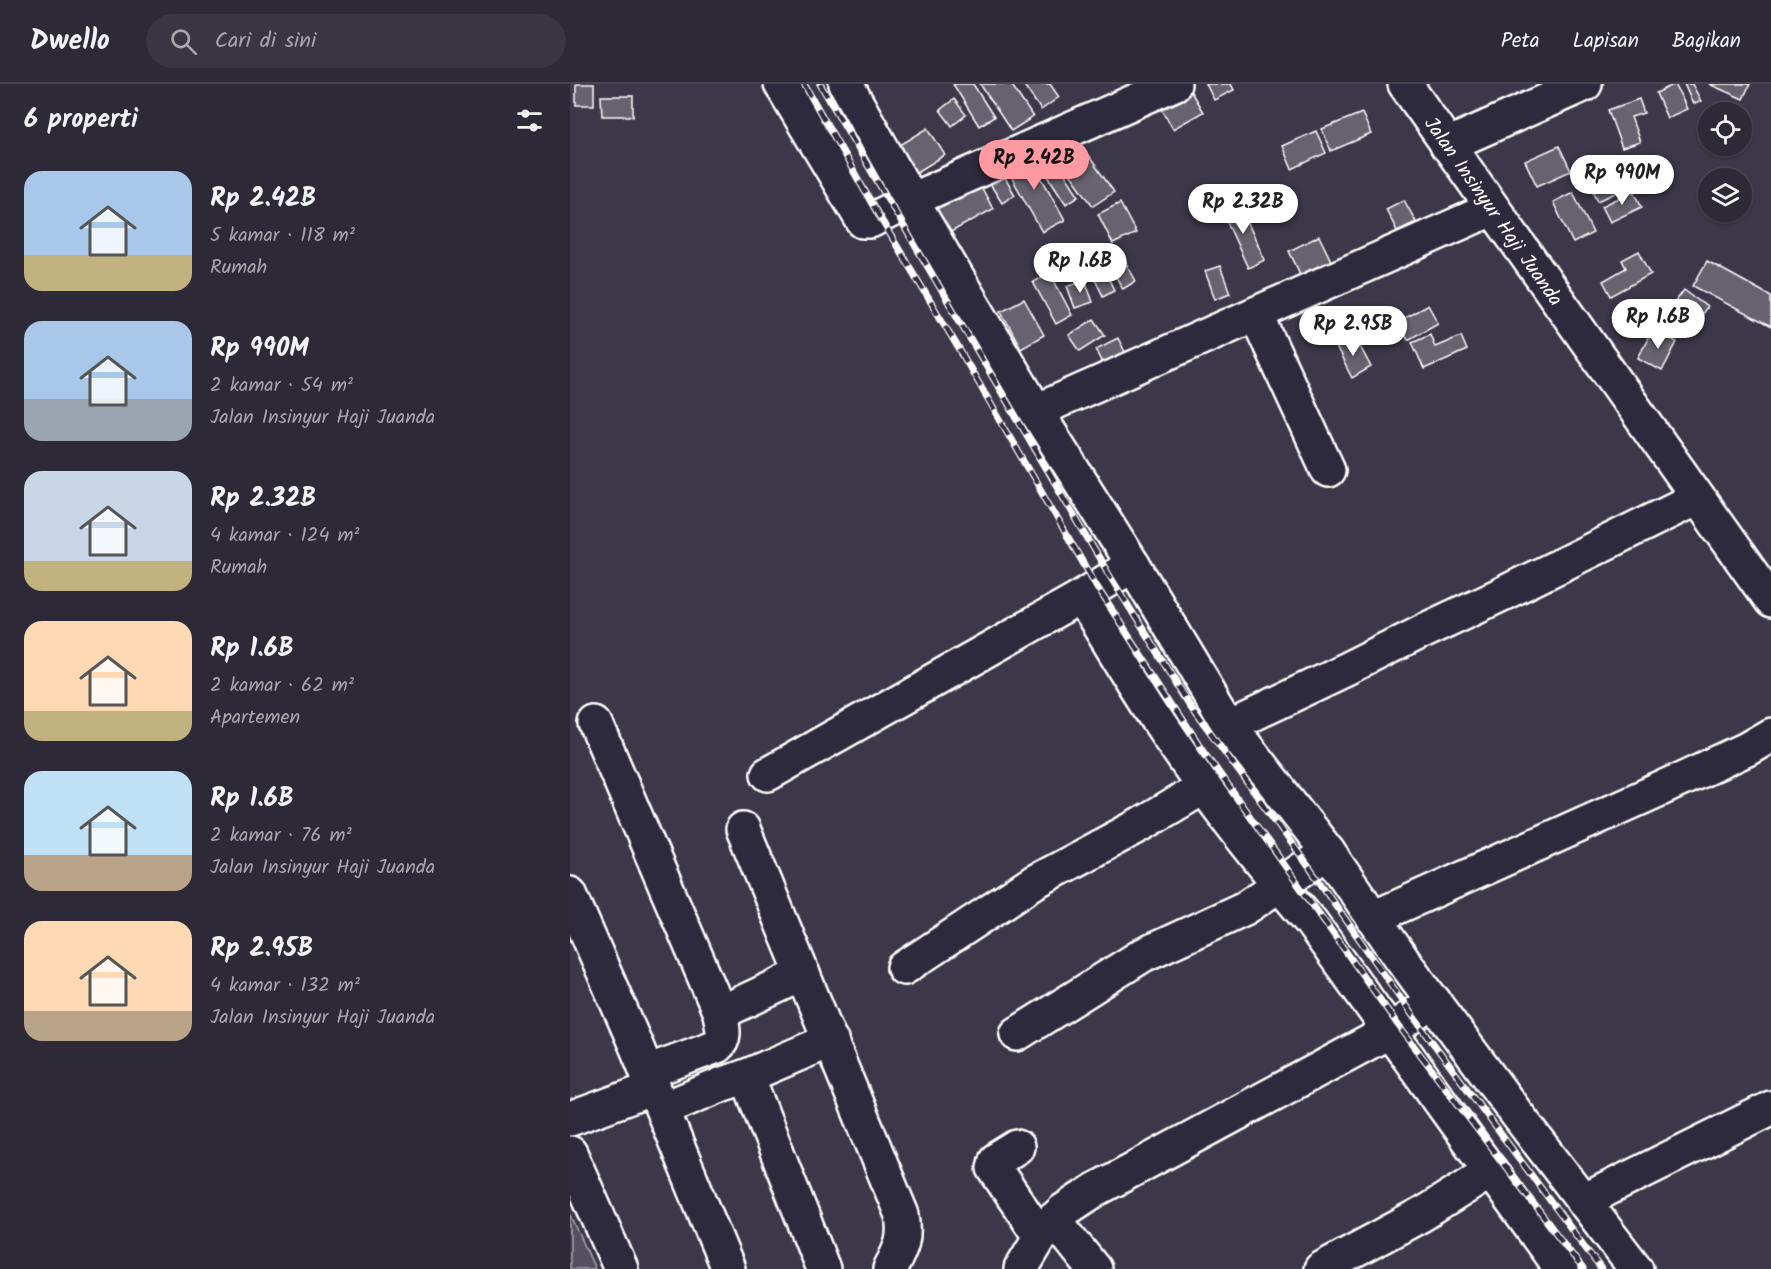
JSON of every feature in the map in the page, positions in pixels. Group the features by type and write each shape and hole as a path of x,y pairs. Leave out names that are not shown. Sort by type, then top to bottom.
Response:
{"main road":[{"path":"781,84 862,221 870,221 910,200 1174,84"},
{"path":"846,84 910,200 1036,411 1133,565 1229,725 1328,852 1401,959 1636,1269"},
{"name":"Jalan Insinyur Haji Juanda","path":"1405,84 1697,498 1766,585"},
{"path":"1447,145 1585,84"},
{"path":"1036,411 1492,209"},
{"path":"1256,314 1328,470"},
{"path":"1229,725 1697,498"},
{"path":"768,774 1081,597 1133,565"},
{"path":"1081,597 1204,788 1280,886 1311,921 1560,1269"},
{"path":"596,724 720,1013 722,1042 655,1090"},
{"path":"1373,918 1665,787 1747,749 1771,735"},
{"path":"904,968 1034,882 1204,788"},
{"path":"742,829 902,1215 905,1231 900,1249 890,1269"},
{"path":"1017,1034 1143,955 1245,908 1328,852"},
{"path":"570,894 655,1090 728,1269"},
{"path":"720,1013 803,974"},
{"path":"1021,1269 1047,1228 1063,1210 1095,1190 1390,1031 1434,1001"},
{"path":"570,1119 655,1090 723,1084 747,1077 831,1040"},
{"path":"747,1077 823,1269"},
{"path":"1583,1201 1771,1108"},
{"path":"1017,1147 996,1160 994,1168 1047,1228 1094,1269"},
{"path":"570,1153 621,1269"},
{"path":"1321,1269 1421,1215 1491,1171"}],"shaded area":[{"path":"570,1213 595,1269 570,1269"}],"building":[{"path":"576,84 594,84 594,105 576,105"},
{"path":"953,84 973,84 994,117 979,126"},
{"path":"980,84 1011,84 1033,117 1011,131"},
{"path":"1023,84 1050,84 1059,97 1041,110"},
{"path":"1206,84 1231,84 1234,90 1214,100"},
{"path":"1675,84 1687,109 1667,118 1656,93"},
{"path":"1684,84 1692,84 1701,101 1693,104"},
{"path":"1709,84 1750,84 1743,99"},
{"path":"1191,92 1203,112 1173,129 1162,109"},
{"path":"601,96 633,96 633,116 602,116"},
{"path":"954,99 966,115 952,126 940,110"},
{"path":"1639,99 1644,113 1631,117 1640,142 1622,148 1608,110"},
{"path":"1362,113 1371,134 1331,151 1322,129"},
{"path":"928,128 945,155 914,174 897,147"},
{"path":"1316,131 1326,153 1292,169 1282,146"},
{"path":"1074,135 1114,192 1093,206 1053,150"},
{"path":"1559,146 1571,171 1537,186 1525,161"},
{"path":"1026,150 1065,220 1042,232 1003,162"},
{"path":"1055,159 1079,196 1066,204 1042,167"},
{"path":"999,168 1015,195 1002,203 985,176"},
{"path":"1621,169 1629,187 1598,201 1590,183"},
{"path":"975,175 993,209 949,233 931,199"},
{"path":"1634,191 1642,207 1610,222 1602,206"},
{"path":"1573,192 1593,233 1573,243 1553,202"},
{"path":"1404,200 1416,222 1397,231 1386,209"},
{"path":"1238,202 1265,260 1248,268 1221,209"},
{"path":"1120,203 1136,233 1113,244 1098,214"},
{"path":"1319,236 1334,267 1304,282 1289,251"},
{"path":"1117,248 1136,281 1123,289 1104,256"},
{"path":"1639,251 1651,274 1611,296 1603,281 1626,268 1622,260"},
{"path":"1098,257 1114,290 1103,296 1087,263"},
{"path":"1707,261 1771,296 1771,327 1693,286"},
{"path":"1220,266 1230,293 1215,299 1205,271"},
{"path":"1050,273 1072,315 1056,324 1033,282"},
{"path":"1085,280 1093,302 1075,308 1067,286"},
{"path":"1684,290 1707,307 1693,326 1670,309"},
{"path":"1024,299 1044,335 1021,348 1001,311"},
{"path":"1428,305 1438,323 1408,340 1397,322"},
{"path":"1094,319 1105,335 1080,351 1069,335"},
{"path":"1653,329 1677,342 1662,371 1638,358"},
{"path":"1430,334 1435,347 1461,336 1467,350 1424,369 1412,342"},
{"path":"1355,337 1371,367 1352,378 1336,347"},
{"path":"1118,338 1129,360 1107,371 1096,349"}],"railway":[{"path":"804,84 1097,587 1202,749 1398,1025 1583,1269"},
{"path":"820,84 1111,578 1191,706 1309,867 1413,1016 1601,1269"}]}
